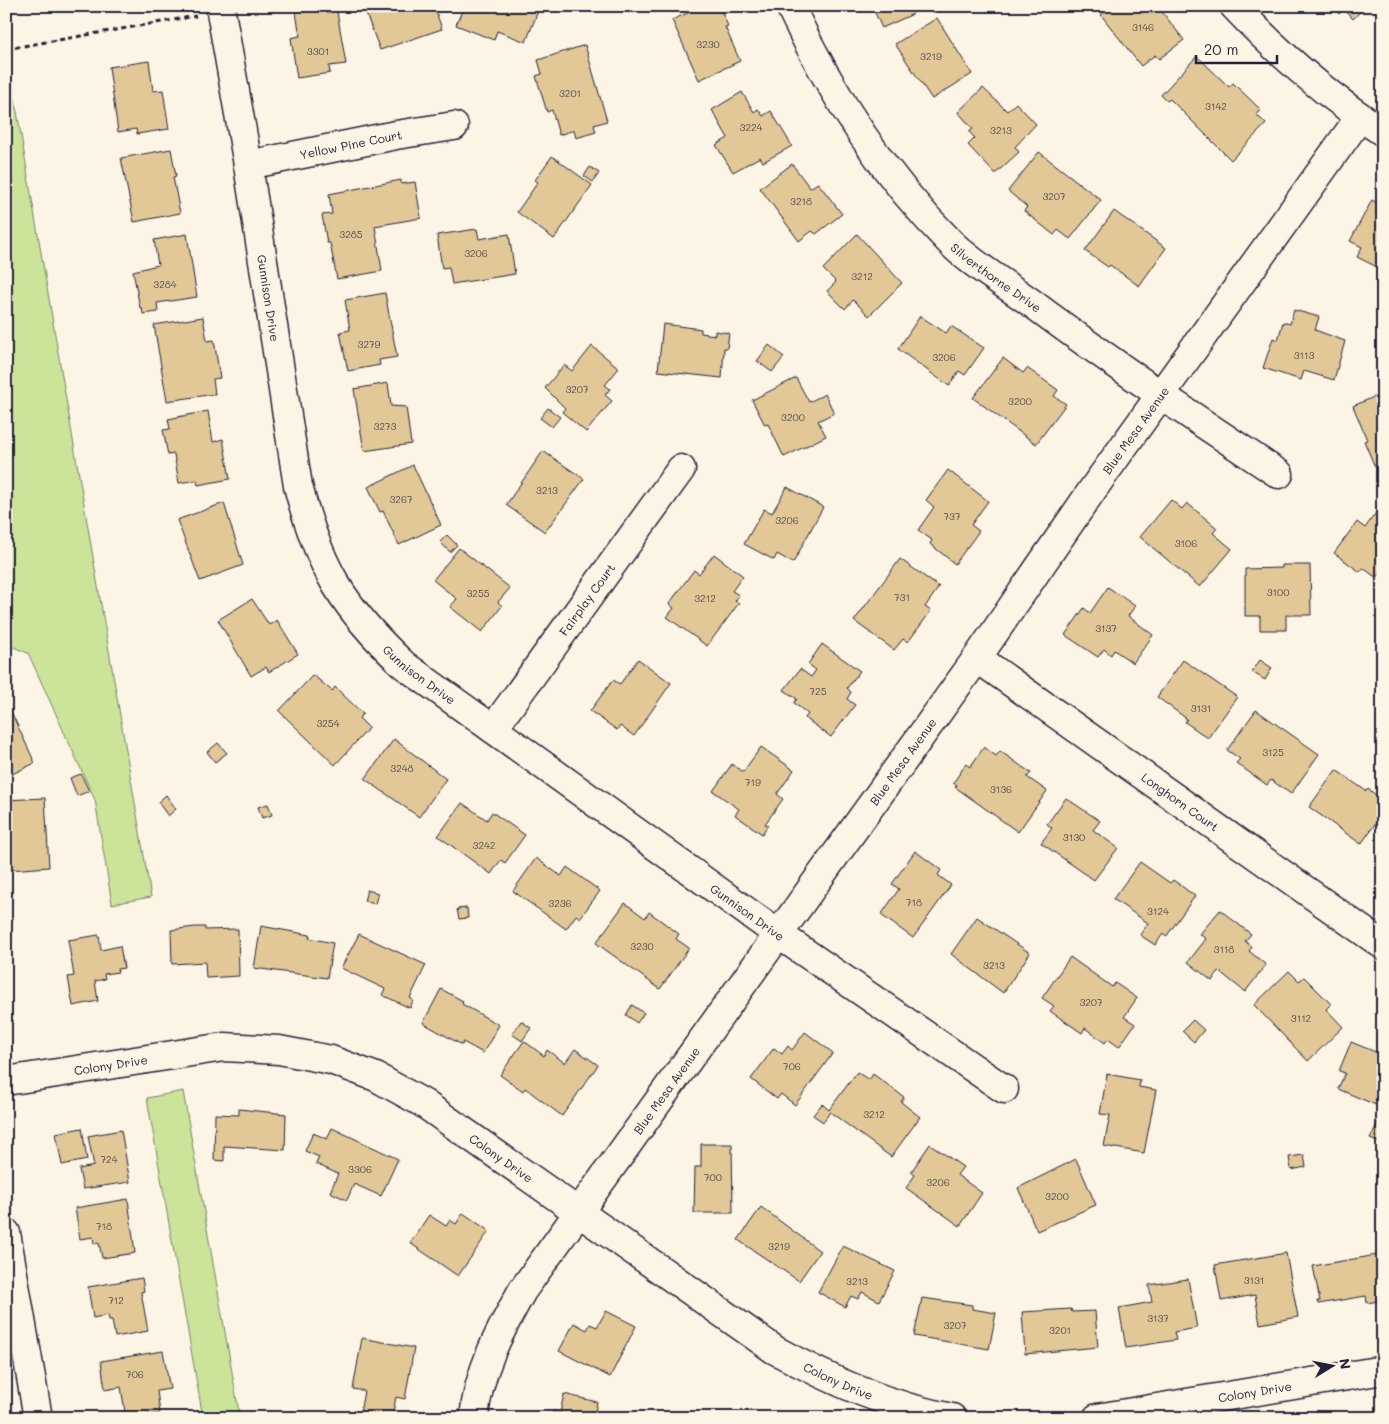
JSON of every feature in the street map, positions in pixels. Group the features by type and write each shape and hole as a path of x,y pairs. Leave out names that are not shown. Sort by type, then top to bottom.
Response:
{"street":[{"name":"Silverthorne Drive","path":"790,6 815,60 854,126 900,188 952,244 1063,327 1160,395 1279,474"},
{"path":"1234,6 1275,50 1328,95 1383,132"},
{"name":"Gunnison Drive","path":"220,9 248,165 298,486 309,527 325,566 344,598 373,636 404,665 778,934 1004,1089"},
{"name":"Blue Mesa Avenue","path":"474,1418 476,1393 495,1340 522,1291 977,658 1160,395 1360,117"},
{"name":"Yellow Pine Court","path":"248,165 396,135 454,126"},
{"name":"Fairplay Court","path":"493,730 681,469"},
{"name":"Longhorn Court","path":"977,658 1383,945"},
{"name":"Colony Drive","path":"6,1081 224,1047 279,1050 331,1060 376,1077 423,1103 577,1213 775,1350 829,1379 918,1415 952,1418"},
{"path":"6,1233 38,1418"},
{"name":"Colony Drive","path":"1097,1418 1180,1411 1383,1370"}],"path":[{"path":"6,49 220,9"}],"green space":[{"path":"7,53 151,897 112,904 95,800 28,653 6,644"},
{"path":"183,1091 240,1418 203,1418 147,1098"}],"building":[{"path":"336,6 346,64 329,66 330,73 297,78 291,38 300,36 295,7"},
{"path":"363,6 434,6 442,29 380,50"},
{"path":"464,6 540,6 526,42 497,31 494,40 456,25"},
{"path":"703,6 719,6 728,26 725,27 740,61 699,80 672,20"},
{"path":"872,6 918,6 911,9 913,14 882,28"},
{"path":"1112,6 1146,6 1152,14 1159,8 1184,40 1159,59 1155,55 1141,66 1101,15"},
{"path":"1331,6 1366,6 1353,19 1344,9 1339,14"},
{"path":"937,18 972,74 932,99 895,44"},
{"path":"585,45 607,121 594,125 596,132 576,138 574,130 559,135 552,110 547,112 536,76 542,74 538,60"},
{"path":"1197,56 1229,87 1233,83 1261,110 1256,114 1266,124 1231,160 1170,99 1167,101 1161,95"},
{"path":"149,61 153,91 163,90 169,129 137,134 136,129 118,132 109,67"},
{"path":"983,88 1007,111 1016,103 1036,124 1015,147 1019,152 995,174 968,145 975,138 969,132 973,129 958,112"},
{"path":"742,92 754,112 758,109 763,116 771,111 792,146 763,162 760,157 733,172 716,145 728,138 712,110"},
{"path":"171,149 176,176 173,177 180,213 134,222 121,158"},
{"path":"1039,152 1101,200 1070,239 1058,230 1054,235 1024,211 1027,207 1008,191"},
{"path":"552,156 592,185 554,239 517,212 538,182 535,180"},
{"path":"792,164 810,188 818,183 842,214 816,234 812,231 799,241 760,188"},
{"path":"590,167 599,173 593,182 584,176"},
{"path":"401,180 401,184 415,182 421,218 375,226 382,271 337,279 330,243 327,243 322,215 332,214 329,194"},
{"path":"1372,200 1383,206 1383,270 1357,257 1362,247 1350,241"},
{"path":"1114,211 1166,248 1139,286 1110,265 1108,267 1085,251"},
{"path":"477,229 479,239 509,234 515,274 452,284 449,267 442,268 437,235"},
{"path":"187,234 197,297 157,303 158,312 143,314 142,308 140,308 133,271 158,265 154,240"},
{"path":"857,234 902,283 869,316 853,300 845,309 827,291 836,282 823,269"},
{"path":"385,293 397,357 379,360 380,365 348,371 340,332 350,330 345,300"},
{"path":"1294,310 1319,317 1315,330 1345,341 1334,380 1304,371 1301,380 1263,368 1273,338 1278,340 1283,322 1290,324"},
{"path":"920,316 946,333 951,326 984,348 965,375 959,371 949,386 898,349"},
{"path":"203,317 207,341 214,340 220,378 213,379 215,394 167,401 154,325"},
{"path":"663,324 701,329 701,333 715,335 715,331 729,333 727,348 724,348 722,378 658,371"},
{"path":"769,345 784,357 772,372 757,361"},
{"path":"592,346 619,368 605,385 610,389 605,395 612,401 586,432 562,412 565,408 545,388 564,365 572,371"},
{"path":"1003,358 1023,373 1027,368 1058,390 1054,396 1066,404 1036,444 973,398"},
{"path":"796,378 809,402 825,394 834,413 818,421 826,436 784,457 768,424 765,425 752,400"},
{"path":"388,383 391,406 406,407 411,444 364,451 354,389"},
{"path":"1383,393 1383,464 1375,467 1364,441 1367,440 1353,406"},
{"path":"548,408 560,417 552,427 540,418"},
{"path":"208,411 213,442 223,439 230,479 198,485 197,480 179,483 174,454 168,455 163,430 170,429 168,419"},
{"path":"543,451 584,479 545,532 506,505"},
{"path":"413,465 441,525 399,545 383,511 380,512 368,487"},
{"path":"948,470 988,501 971,525 979,531 955,564 930,544 932,540 918,530 934,507 926,500"},
{"path":"787,487 823,507 793,563 777,554 774,560 744,544 764,509 772,513"},
{"path":"1171,500 1182,509 1187,503 1217,528 1213,533 1232,549 1200,587 1140,537"},
{"path":"224,503 243,565 200,581 177,520"},
{"path":"1383,503 1383,570 1377,578 1363,568 1360,572 1334,553 1357,522 1365,528"},
{"path":"447,535 457,545 450,552 440,542"},
{"path":"459,548 510,588 498,602 502,606 482,632 450,607 457,599 433,580"},
{"path":"714,554 743,576 732,591 739,595 735,601 739,603 707,646 667,617 674,608 669,604 694,570 699,574"},
{"path":"900,559 939,587 925,607 931,611 908,642 903,639 894,650 854,621"},
{"path":"1282,565 1310,565 1311,615 1286,615 1286,630 1260,630 1260,616 1245,616 1245,569 1282,568"},
{"path":"1108,587 1135,606 1128,616 1153,635 1133,663 1114,650 1111,655 1104,649 1098,657 1065,635 1084,608 1090,613"},
{"path":"252,599 269,625 277,620 298,654 269,672 266,667 251,676 218,620"},
{"path":"822,644 860,671 847,688 851,692 847,699 855,705 831,737 805,718 808,714 794,703 797,699 784,690 800,669 811,677 816,670 808,664"},
{"path":"638,659 671,683 634,736 620,726 617,730 590,711 613,680 620,684"},
{"path":"1183,660 1237,697 1208,738 1185,722 1187,719 1157,697"},
{"path":"1260,660 1272,668 1265,680 1252,672"},
{"path":"313,675 332,691 335,687 363,714 359,718 369,728 335,765 279,711"},
{"path":"6,701 35,763 6,777"},
{"path":"1256,710 1319,754 1291,794 1271,780 1267,785 1236,763 1240,759 1227,750"},
{"path":"394,739 446,779 419,817 365,779"},
{"path":"218,743 227,753 215,762 207,752"},
{"path":"761,747 794,770 777,794 783,799 765,824 768,825 762,834 735,815 739,809 713,791 732,764 743,772"},
{"path":"984,747 996,756 1000,751 1031,773 1027,777 1047,791 1018,832 955,787 957,785 953,783 966,764 970,767"},
{"path":"1336,770 1366,791 1368,789 1383,800 1383,813 1361,844 1309,807"},
{"path":"81,774 89,791 77,796 70,778"},
{"path":"166,795 176,809 168,816 158,802"},
{"path":"45,798 49,867 9,870 6,800"},
{"path":"1066,798 1100,821 1093,830 1118,848 1094,880 1041,843 1052,828 1047,824"},
{"path":"462,803 487,820 492,812 525,835 505,863 501,860 491,874 438,836"},
{"path":"268,804 272,815 262,818 258,807"},
{"path":"915,851 941,870 938,875 951,885 913,938 881,915 899,889 892,884"},
{"path":"536,858 561,876 567,867 600,891 580,918 576,915 566,929 513,891"},
{"path":"1140,862 1170,883 1173,880 1195,896 1166,937 1163,934 1155,945 1140,935 1148,923 1113,899"},
{"path":"367,890 378,893 375,904 364,901"},
{"path":"625,903 645,918 649,912 679,934 676,939 689,948 660,989 596,943"},
{"path":"467,908 468,918 459,919 457,909"},
{"path":"1220,910 1251,934 1245,941 1252,947 1249,951 1266,965 1245,992 1219,971 1212,981 1188,962 1206,939 1200,934"},
{"path":"977,917 1030,953 1003,993 951,954"},
{"path":"261,926 310,935 309,938 333,943 327,978 254,968"},
{"path":"205,927 205,930 238,929 239,976 206,978 205,962 172,964 171,930"},
{"path":"359,934 426,965 410,998 413,1000 410,1008 382,995 385,989 341,968"},
{"path":"99,935 101,950 120,946 124,968 117,969 118,972 104,974 105,979 95,981 98,1001 73,1006 68,977 74,976 68,940"},
{"path":"1070,957 1112,987 1115,983 1137,998 1124,1017 1135,1024 1119,1047 1108,1039 1105,1043 1085,1028 1082,1033 1050,1011 1054,1006 1042,998"},
{"path":"1289,971 1299,981 1304,977 1331,1004 1326,1009 1343,1027 1308,1061 1254,1005"},
{"path":"441,989 463,1001 462,1004 499,1025 483,1053 463,1042 462,1045 423,1023"},
{"path":"632,1005 644,1013 637,1023 626,1015"},
{"path":"1193,1020 1204,1030 1194,1042 1182,1031"},
{"path":"521,1021 531,1028 522,1041 512,1034"},
{"path":"805,1032 833,1053 795,1105 781,1094 777,1099 751,1079 774,1048 782,1054 788,1046 792,1050"},
{"path":"524,1041 544,1056 547,1050 565,1063 575,1049 598,1065 562,1116 525,1088 523,1091 500,1075"},
{"path":"1351,1042 1383,1055 1383,1108 1338,1089 1345,1073 1339,1071"},
{"path":"857,1072 869,1080 873,1074 904,1097 901,1102 920,1117 891,1157 830,1112 823,1122 813,1115 822,1104 829,1110"},
{"path":"1107,1074 1140,1080 1139,1087 1156,1090 1144,1153 1104,1146 1110,1115 1100,1114"},
{"path":"239,1109 286,1114 285,1150 224,1146 224,1161 214,1160 215,1114 239,1115"},
{"path":"1383,1114 1383,1144 1370,1139"},
{"path":"82,1128 87,1160 62,1165 56,1133"},
{"path":"332,1128 398,1159 381,1196 354,1184 347,1200 330,1192 338,1174 316,1164 319,1157 305,1151 313,1133 327,1139"},
{"path":"121,1130 130,1182 83,1189 79,1169 94,1166 88,1136"},
{"path":"701,1144 732,1144 733,1213 694,1213 695,1167 701,1167"},
{"path":"930,1144 963,1167 957,1175 982,1193 960,1226 906,1188 915,1175 911,1172"},
{"path":"1304,1155 1306,1167 1291,1170 1289,1157"},
{"path":"1076,1159 1096,1205 1037,1231 1018,1188"},
{"path":"128,1199 135,1253 102,1258 99,1243 94,1244 93,1237 80,1239 75,1208"},
{"path":"761,1207 820,1251 799,1281 738,1240"},
{"path":"463,1213 489,1231 458,1276 410,1243 429,1215 446,1226 450,1220 456,1224"},
{"path":"843,1246 895,1271 879,1301 862,1292 858,1299 851,1296 845,1307 818,1292"},
{"path":"1286,1253 1298,1317 1260,1324 1255,1295 1221,1301 1215,1265"},
{"path":"1383,1254 1383,1300 1367,1303 1366,1296 1318,1304 1317,1301 1320,1301 1313,1266"},
{"path":"142,1278 144,1291 141,1292 148,1331 115,1337 112,1320 109,1320 108,1315 93,1318 88,1287"},
{"path":"1188,1279 1197,1328 1174,1332 1176,1340 1126,1348 1119,1308 1152,1302 1149,1285"},
{"path":"922,1298 972,1305 972,1309 996,1313 989,1349 914,1336"},
{"path":"1071,1309 1072,1312 1095,1311 1098,1347 1025,1354 1022,1312"},
{"path":"606,1311 636,1326 610,1377 559,1351 574,1323 587,1330 590,1324 597,1327"},
{"path":"362,1338 414,1348 405,1399 396,1397 392,1418 360,1413 364,1391 353,1389"},
{"path":"163,1351 170,1389 157,1391 160,1413 126,1418 121,1387 105,1390 101,1361"},
{"path":"564,1394 597,1402 594,1418 552,1418 553,1411 560,1413"}]}
